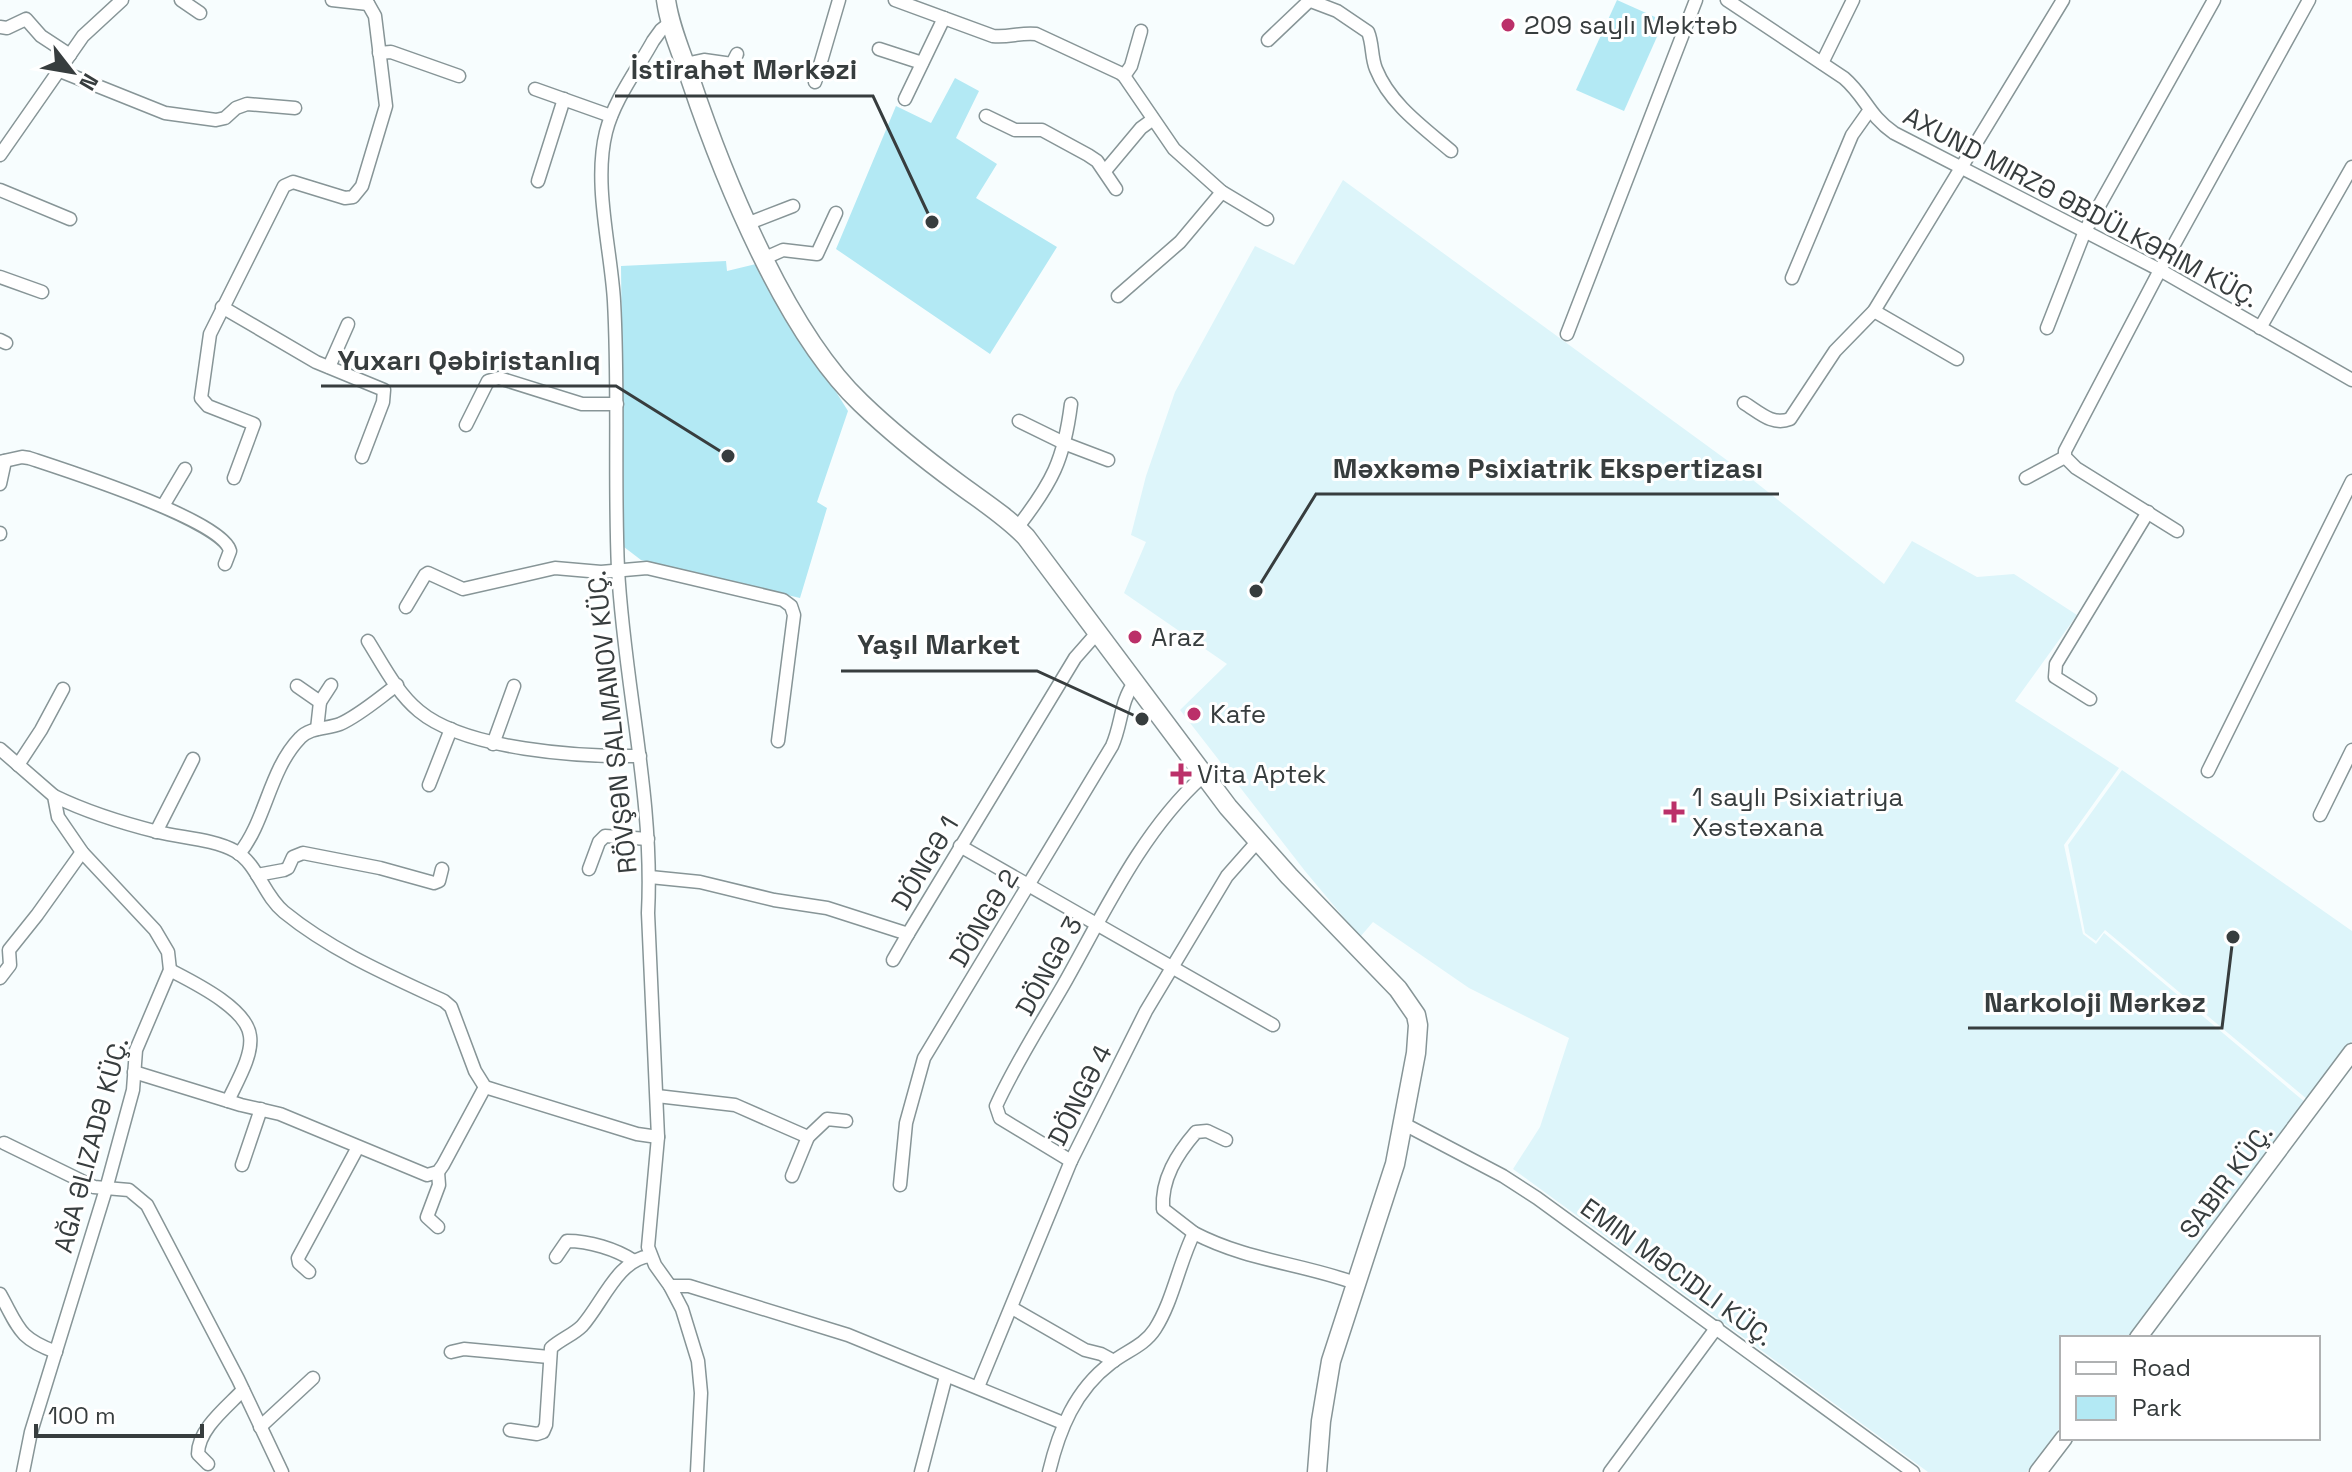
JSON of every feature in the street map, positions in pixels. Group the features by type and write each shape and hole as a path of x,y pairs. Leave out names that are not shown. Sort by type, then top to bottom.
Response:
{"main road":[{"path":"666,0 670,23 711,136 765,258 816,348 844,386 922,456 1017,528 1202,777 1257,842 1398,989 1416,1015 1416,1053 1404,1124 1389,1186 1331,1361 1321,1421 1317,1472"}],"street":[{"path":"0,155 94,24 122,0"},
{"path":"181,0 200,13"},
{"path":"234,478 254,424 208,406 201,398 207,341 284,186 293,182 345,198 353,197 362,186 386,106 375,16 367,2 332,0"},
{"path":"815,82 839,0"},
{"path":"895,0 993,36 1005,38 1036,34 1124,76 1174,149 1222,192 1267,219"},
{"path":"1567,334 1696,0"},
{"name":"AXUND MIRZƏ ƏBDÜLKƏRIM KÜÇ.","path":"1727,0 1856,88 1874,118 1894,133 2160,270 2352,380"},
{"path":"1822,63 1853,0"},
{"path":"1744,403 1771,421 1790,419 1835,351 1874,311 2063,0"},
{"path":"2047,328 2085,231 2214,0"},
{"path":"2026,478 2065,457 2068,443 2160,270 2309,0"},
{"path":"1268,40 1309,1 1337,11 1368,32 1373,62 1401,107 1451,151"},
{"path":"905,99 944,18"},
{"path":"0,27 7,28 26,19 41,36 70,55"},
{"name":"RÖVŞƏN SALMANOV KÜÇ.","path":"650,1256 648,1233 658,1137 648,913 650,877 640,756 618,569 614,301 602,166 611,116 653,41 670,23"},
{"path":"1124,76 1131,66 1141,31"},
{"path":"879,49 922,63"},
{"path":"379,53 391,52 459,76"},
{"path":"685,64 704,60 732,64 737,54"},
{"path":"60,71 165,113 216,120 247,104 295,108"},
{"path":"535,89 611,116"},
{"path":"538,181 564,99"},
{"path":"1792,278 1852,135 1869,111"},
{"path":"986,116 1015,130 1042,130 1097,161 1116,189"},
{"path":"1105,171 1141,128 1152,120"},
{"path":"2260,328 2352,167"},
{"path":"0,190 70,219"},
{"path":"1118,296 1180,242 1222,192"},
{"path":"749,223 793,206"},
{"path":"765,258 783,250 817,254 836,213"},
{"path":"0,277 42,292"},
{"path":"222,307 294,350 384,390 383,402 362,457"},
{"path":"1874,311 1957,359"},
{"path":"329,367 348,324"},
{"path":"466,425 488,381 493,378 582,404 617,404"},
{"path":"1017,528 1052,480 1066,444 1071,404"},
{"path":"1019,421 1108,460"},
{"path":"0,484 3,462 22,457 87,477 163,506 223,538 230,551 225,564"},
{"path":"2065,457 2076,468 2177,531"},
{"path":"163,506 185,469"},
{"path":"2208,771 2352,481"},
{"path":"2090,699 2055,677 2056,664 2148,512"},
{"path":"406,607 428,573 463,589 555,568 601,572 659,569 783,600 791,606 794,615 778,741"},
{"name":"DÖNGƏ 1","path":"650,877 677,878 759,897 827,908 908,934 1075,658 1097,633"},
{"path":"368,641 397,685 420,712 451,729 493,744 640,756"},
{"name":"DÖNGƏ 2","path":"900,1185 906,1123 924,1058 1112,746 1119,730 1124,701 1134,683"},
{"path":"317,729 320,702 331,685"},
{"path":"239,854 292,748 305,733 338,725 397,685"},
{"path":"297,686 320,702"},
{"path":"493,744 514,686"},
{"path":"18,765 63,689"},
{"path":"429,785 451,729"},
{"path":"0,749 54,796 116,821 222,846 239,854 257,875 274,903 333,946 368,967 451,1007 475,1071 485,1087 623,1130 658,1137"},
{"path":"2320,815 2352,750"},
{"path":"156,832 193,759"},
{"name":"DÖNGƏ 3","path":"1071,1161 1000,1118 996,1106 1158,824 1202,777"},
{"path":"54,796 58,817 82,852 155,930 168,952 170,970 227,1002 246,1023 250,1036 249,1048 228,1101"},
{"path":"589,869 599,842 605,836 648,839"},
{"name":"DÖNGƏ 4","path":"978,1387 1071,1161 1171,966 1227,876 1257,842"},
{"path":"960,846 1273,1025"},
{"path":"0,978 10,965 5,947 82,852"},
{"path":"257,875 288,868 293,857 303,853 380,868 434,883 439,881 442,869"},
{"path":"893,960 908,934"},
{"name":"AĞA ƏLIZADƏ KÜÇ.","path":"23,1472 31,1432 106,1189 133,1090 136,1050 170,970"},
{"name":"SABIR KÜÇ.","path":"2139,1336 2352,1052"},
{"path":"134,1072 261,1109 427,1175 438,1172"},
{"path":"438,1227 427,1217 439,1185 438,1172 485,1087"},
{"path":"657,1096 735,1105 808,1137"},
{"path":"242,1165 261,1109"},
{"path":"792,1176 808,1137 827,1119 846,1121"},
{"name":"EMIN MƏCIDLI KÜÇ.","path":"1404,1124 1503,1176 1537,1198 1913,1472"},
{"path":"1226,1140 1207,1131 1196,1132 1175,1157 1167,1178 1163,1209 1194,1233 1218,1245 1268,1262 1355,1283"},
{"path":"4,1143 87,1184 129,1190 147,1205 282,1472"},
{"path":"309,1272 298,1258 358,1147"},
{"path":"1049,1472 1063,1423 1086,1389 1114,1361 1138,1347 1156,1328 1194,1233"},
{"path":"556,1257 567,1241 578,1241 614,1251 634,1261"},
{"path":"510,1430 543,1432 551,1348 583,1325 634,1261 650,1256 682,1309 700,1374 697,1472"},
{"path":"670,1286 689,1286 848,1335 1063,1423"},
{"path":"0,1294 26,1338 56,1352"},
{"path":"1012,1308 1085,1350 1114,1361"},
{"path":"1610,1472 1717,1327"},
{"path":"451,1352 472,1350 549,1357"},
{"path":"921,1472 946,1376"},
{"path":"260,1427 313,1378"},
{"path":"208,1464 198,1454 198,1444 243,1390"},
{"path":"2038,1472 2062,1440"}],"shaded area":[{"name":"1 saylı Psixiatriya Xəstəxana","path":"1343,180 1739,469 1884,584 1912,541 1977,577 2014,574 2077,615 2015,701 2119,768 2064,845 2083,934 2096,944 2104,933 2306,1103 2130,1336 2060,1336 2060,1428 2027,1472 1928,1472 1513,1169 1540,1127 1569,1038 1469,988 1373,922 1360,937 1180,710 1227,664 1124,593 1146,542 1131,535 1146,476 1175,392 1255,246 1294,265"},
{"path":"2122,770 2352,931 2352,1041 2308,1100 2105,930 2096,941 2085,933 2068,845"}],"green space":[{"path":"1617,0 1664,21 1624,111 1576,90"},
{"path":"955,78 979,91 956,138 997,164 976,198 1057,247 990,354 836,249 896,106 931,123"},
{"path":"726,261 727,271 756,264 848,411 817,502 827,508 800,598 641,560 624,547 621,266"}],"place":[{"name":"209 saylı Məktəb","path":"1508,25"},
{"name":"İstirahət Mərkəzi","path":"932,222"},
{"name":"Yuxarı Qəbiristanlıq","path":"728,456"},
{"name":"Məxkəmə Psixiatrik Ekspertizası","path":"1256,591"},
{"name":"Araz","path":"1135,637"},
{"name":"Kafe","path":"1194,714"},
{"name":"Yaşıl Market","path":"1142,719"},
{"name":"Vita Aptek","path":"1181,774"},
{"name":"1 saylı Psixiatriya Xəstəxana","path":"1674,812"},
{"name":"Narkoloji Mərkəz","path":"2233,937"}]}
